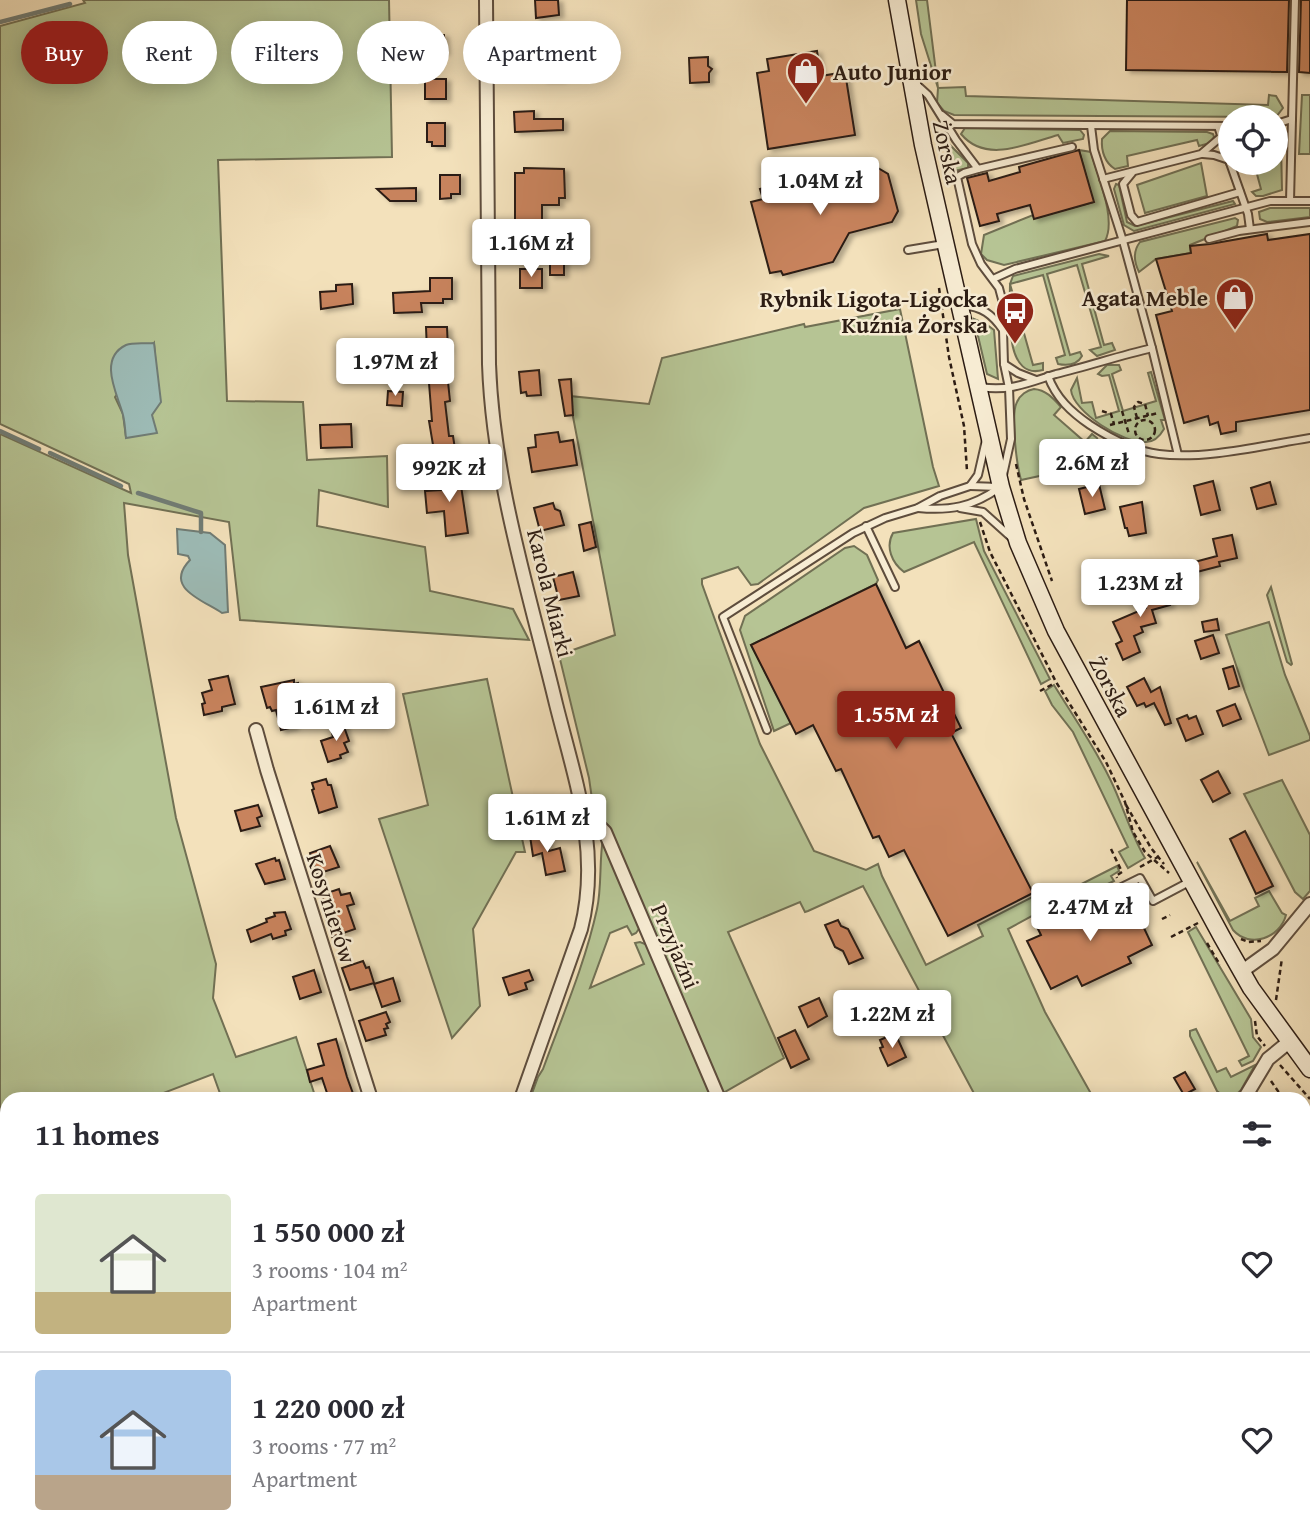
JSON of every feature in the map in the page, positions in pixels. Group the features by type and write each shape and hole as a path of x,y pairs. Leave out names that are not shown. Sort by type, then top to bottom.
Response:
{"main road":[{"name":"Żorska","path":"897,0 910,79 959,304 1001,487 1018,543 1056,631 1241,972 1310,1069"}],"street":[{"name":"Karola Miarki","path":"486,0 489,364 492,420 508,506 584,820 590,877 584,916 569,967 524,1092"},
{"name":"Kosynierów","path":"256,730 369,1092"},
{"name":"Przyjaźni","path":"584,820 594,821 605,832 716,1092"},
{"path":"1241,972 1273,949 1310,904"},
{"path":"1248,1092 1268,1059 1290,1041"}],"lane":[{"path":"1290,201 1295,0"},
{"path":"910,79 928,95 978,169"},
{"path":"935,109 953,124 1218,126"},
{"path":"1288,120 1292,119"},
{"path":"1091,126 1094,150 1123,241 1178,455"},
{"path":"1201,154 1218,140"},
{"path":"918,508 944,511 958,508 986,498 1001,487 1011,439 1009,388 1004,364 1003,303 999,288 981,264 972,244 957,177 978,169 1073,146"},
{"path":"1102,179 1201,154 1218,157"},
{"path":"1132,173 1123,184 1130,215 1137,222 1240,192"},
{"path":"1234,175 1250,229"},
{"path":"993,279 1015,269 1270,201 1310,201"},
{"path":"1209,239 1250,229 1310,222"},
{"path":"908,250 946,243"},
{"path":"959,304 983,309 994,317 1003,330"},
{"path":"978,386 1009,388 1152,348"},
{"path":"1004,364 1036,380"},
{"path":"1048,376 1065,406 1097,430 1141,450 1178,455 1310,438"},
{"path":"970,486 978,475 988,430"},
{"path":"766,730 723,617 835,543 866,526 970,486 1001,487"},
{"path":"958,508 984,512 1018,543"},
{"path":"866,526 895,587"},
{"path":"1055,920 1140,878 1153,901 1192,880"}],"path":[{"path":"1137,418 1133,407 1138,402 1145,404 1148,416"},
{"path":"1102,411 1111,414 1114,424"},
{"path":"1122,411 1129,434 1135,432"},
{"path":"1097,430 1137,418 1142,419 1147,420 1153,425 1153,435 1143,439 1135,432 1135,426 1142,419 1148,416 1167,411"},
{"path":"1015,455 1024,499 1054,588"},
{"path":"978,517 990,552 1056,682 1106,762 1125,802 1166,870 1144,852 1133,832 1125,802"},
{"path":"1040,691 1056,682"},
{"path":"1111,849 1122,872 1116,876 1117,879 1122,877"},
{"path":"1161,919 1170,915"},
{"path":"1171,937 1195,925"},
{"path":"1238,936 1254,942 1266,939"},
{"path":"1276,1001 1282,956"},
{"path":"1283,1068 1304,1092"},
{"path":"1269,1078 1279,1092"}],"green space":[{"path":"83,0 389,0 389,21 357,21 357,84 391,84 392,157 218,160 227,401 303,402 307,460 387,456 388,507 319,490 317,526 425,547 430,591 513,609 529,640 240,620 229,522 124,503 128,555 176,818 216,964 213,998 236,1057 296,1037 314,1092 219,1092 213,1074 166,1092 0,1092 0,434 131,493 129,484 0,424 0,26 85,3","holes":["154,343 156,368 152,415 126,437 123,414 115,397"]},
{"path":"916,0 927,0 938,88 921,34"},
{"path":"965,87 966,96 1268,105 1218,105 1218,117 954,115 944,111 937,103 938,88"},
{"path":"1269,95 1276,96 1281,105 1268,105"},
{"path":"1302,95 1310,95 1310,154 1299,154"},
{"path":"965,128 1080,130 1084,135 1083,139 1063,143 1058,135 1020,147 994,150 971,143 961,134"},
{"path":"1110,131 1207,132 1214,137 1210,143 1199,146 1197,140 1127,156 1128,166 1115,169 1106,160 1102,148 1102,139"},
{"path":"946,141 968,163 968,168 954,171"},
{"path":"1079,150 1091,152 1101,184 1109,221 1105,241 1004,265 987,260 981,254 984,235 1033,215 1034,218 1093,202"},
{"path":"1201,163 1207,196 1145,213 1137,185"},
{"path":"1257,175 1282,175 1282,190 1263,196 1256,196 1252,192 1261,189"},
{"path":"1116,184 1119,185 1127,222 1135,226 1233,201 1235,204 1134,231 1124,225 1114,189"},
{"path":"1270,208 1310,208 1310,217 1267,222 1260,219 1259,212"},
{"path":"1235,218 1238,220 1237,226 1190,245 1191,253 1156,259 1139,272 1135,257 1140,242"},
{"path":"1099,254 1109,256 1082,264 1104,345 1112,343 1115,350 1097,356 1090,350 1101,347 1077,265 1047,274 1070,355 1080,352 1082,356 1072,364 1058,364 1056,358 1065,355 1043,275 1010,284 1013,276"},
{"path":"1010,284 1033,365 1043,363 1043,370 1030,370 1021,365 1015,354 1010,325"},
{"path":"900,309 939,486 864,508 758,584 751,585 738,567 702,579 760,744 814,851 866,870 878,864 926,965 983,936 978,925 1046,890 1050,891 1054,898 1117,866 1119,871 1111,876 1114,881 1053,910 1052,905 1008,929 1045,1012 1090,1092 973,1092 863,886 808,911 805,912 800,902 728,932 784,1058 723,1092 606,824 593,806 589,778 559,655 615,635 569,396 649,404 662,358 804,324 805,327"},
{"path":"974,319 994,330 998,379 987,374"},
{"path":"1107,365 1119,365 1121,370 1112,374 1123,411 1156,401 1148,373 1151,372 1165,420 1161,420 1164,429 1155,440 1137,441 1113,432 1090,417 1074,399 1071,390 1077,378 1082,403 1092,402 1096,418 1119,411 1109,375 1098,374"},
{"path":"1034,389 1046,393 1061,407 1054,415 1085,442 1092,434 1099,443 1094,448 1049,461 1052,472 1058,472 1021,480 1015,441 1015,409 1022,395"},
{"path":"1130,453 1133,463 1105,462 1070,469 1069,473 1068,468"},
{"path":"976,519 984,551 1050,679 1041,684 974,542 904,572 891,554 893,533"},
{"path":"854,546 867,555 878,580 876,584 751,645 791,723 774,731 740,630 745,616 845,548"},
{"path":"1271,587 1291,665 1287,662 1267,595"},
{"path":"1269,622 1285,675 1310,740 1269,755 1226,635"},
{"path":"487,679 525,852 516,852 473,929 480,1006 452,1038 379,819 428,805 403,694"},
{"path":"1054,685 1104,767 1145,858 1128,868 1119,852 1128,847 1073,732 1052,705 1045,691"},
{"path":"1282,780 1310,835 1310,891 1303,899 1295,892 1244,794"},
{"path":"603,838 641,926 632,935 627,926 610,933 590,988 644,964 635,943 650,946 712,1092 533,1092 573,990 592,930 599,900"},
{"path":"1197,862 1230,921 1259,906 1255,898 1269,891 1282,913 1286,915 1278,930 1256,940 1240,936 1233,930"},
{"path":"1196,927 1251,1019 1253,1037 1261,1047 1253,1061 1242,1066 1239,1061 1249,1056 1188,932"},
{"path":"1196,1029 1217,1072 1226,1068 1231,1077 1255,1065 1239,1092 1217,1091 1190,1031"}],"water":[{"path":"154,343 161,402 152,415 157,433 126,438 123,415 112,378 113,359 117,351 126,345"},
{"path":"177,529 210,533 225,545 228,612 222,613 183,586 183,570 190,560 188,556 178,554"}],"building":[{"path":"535,0 558,0 559,15 536,18"},
{"path":"1127,0 1289,0 1287,72 1126,70"},
{"path":"1301,0 1310,0 1310,73 1299,72"},
{"name":"Auto Junior","path":"817,51 821,76 845,72 855,135 768,149 757,73 769,71 767,59"},
{"path":"708,57 708,66 712,69 709,82 690,83 689,58"},
{"path":"425,84 446,84 446,99 425,99"},
{"path":"534,111 534,119 563,119 563,130 515,132 514,112"},
{"path":"427,123 445,123 445,146 432,146 432,142 427,142"},
{"path":"1079,150 1094,202 1034,219 1030,205 997,214 999,221 980,226 967,178 987,173 989,181 1020,172 1019,167"},
{"path":"524,168 564,169 565,198 559,198 559,205 542,205 542,224 535,223 535,230 515,230 515,173 524,173"},
{"path":"878,168 888,174 898,211 892,222 849,233 833,262 783,275 781,271 770,273 751,202 763,199 760,189 821,172 835,181"},
{"path":"440,175 460,175 460,194 451,194 451,198 440,199"},
{"path":"416,188 416,201 390,201 377,189"},
{"name":"Agata Meble","path":"1267,234 1268,240 1310,234 1310,410 1236,422 1236,431 1221,434 1218,422 1210,425 1208,416 1184,423 1156,315 1172,311 1156,259 1191,253 1190,246"},
{"path":"550,257 564,257 564,275 550,275"},
{"path":"520,269 542,269 542,288 520,288"},
{"path":"430,278 452,278 452,299 443,299 443,303 421,303 422,312 394,313 393,293 430,291"},
{"path":"352,284 353,304 321,309 320,292 336,291 336,285"},
{"path":"426,327 447,327 448,350 427,351"},
{"path":"539,370 541,395 527,396 526,392 521,393 519,372"},
{"path":"571,379 573,415 565,416 559,380"},
{"path":"448,382 450,401 445,402 449,436 453,436 455,449 434,451 429,421 432,421 429,383"},
{"path":"388,391 403,392 402,406 387,405"},
{"path":"351,424 352,447 321,448 320,425"},
{"path":"558,432 560,442 573,440 577,465 532,472 528,448 536,447 535,435"},
{"path":"459,472 468,533 446,536 444,511 427,513 425,491 441,490 440,473"},
{"path":"1213,481 1220,510 1201,515 1194,486"},
{"path":"1270,482 1276,504 1257,509 1251,488"},
{"path":"1099,484 1105,509 1085,514 1079,489"},
{"path":"1142,502 1146,533 1129,536 1120,507"},
{"path":"553,503 555,509 560,511 564,525 540,531 534,508"},
{"path":"591,522 596,547 584,551 579,525"},
{"path":"1232,535 1237,558 1219,562 1220,566 1189,574 1187,564 1217,556 1213,539"},
{"path":"1125,566 1130,584 1107,595 1098,577"},
{"path":"573,572 579,596 559,600 553,577"},
{"path":"1163,581 1170,605 1152,610 1156,623 1141,627 1143,632 1134,636 1140,652 1123,660 1116,644 1122,641 1113,622 1146,608 1140,588"},
{"path":"876,584 906,648 919,641 961,728 951,733 1033,893 948,936 904,850 889,857 879,836 873,838 841,769 836,771 813,725 796,734 751,645"},
{"path":"1217,619 1219,630 1204,632 1202,622"},
{"path":"1213,635 1219,653 1201,659 1195,641"},
{"path":"1233,666 1239,686 1229,689 1223,669"},
{"path":"228,676 235,704 222,707 222,711 204,715 202,693 212,690 209,680"},
{"path":"1144,678 1151,692 1160,687 1171,723 1165,725 1154,703 1146,707 1144,703 1137,706 1127,687"},
{"path":"294,680 294,684 298,683 299,697 289,699 294,727 281,730 276,710 267,708 261,687"},
{"path":"1235,704 1241,719 1223,726 1217,711"},
{"path":"1187,715 1189,719 1196,716 1203,734 1186,741 1177,719"},
{"path":"342,721 349,741 344,743 348,752 340,755 341,758 328,762 321,741 333,737 330,725"},
{"path":"1218,771 1230,793 1213,802 1201,780"},
{"path":"326,779 328,785 331,785 337,807 319,813 312,783"},
{"path":"258,805 262,816 257,818 260,826 241,831 235,811"},
{"path":"1245,831 1273,886 1256,894 1230,839"},
{"path":"546,833 549,851 560,848 565,871 546,875 542,853 533,856 530,836"},
{"path":"330,846 339,867 317,874 310,853"},
{"path":"275,858 276,861 279,860 285,879 265,884 256,864"},
{"path":"339,889 341,895 350,893 354,904 347,906 355,929 332,937 321,895"},
{"path":"1127,892 1152,945 1128,957 1131,963 1082,986 1077,976 1051,989 1027,941 1041,935 1035,923 1053,915 1050,922 1058,926"},
{"path":"285,912 291,929 285,931 286,935 273,939 271,934 251,942 247,930 267,922 266,919 275,916 274,913"},
{"path":"838,920 841,926 848,929 863,958 849,964 843,951 835,947 825,925"},
{"path":"363,961 366,968 369,967 374,983 350,990 342,968"},
{"path":"314,970 321,992 300,999 293,977"},
{"path":"529,970 533,980 525,983 527,989 509,995 503,978"},
{"path":"393,978 400,1001 382,1007 374,984"},
{"path":"819,998 827,1016 808,1027 799,1007"},
{"path":"386,1012 390,1022 386,1024 388,1028 384,1029 386,1035 366,1041 359,1021"},
{"path":"795,1030 809,1059 791,1068 778,1038"},
{"path":"895,1033 906,1057 888,1066 880,1048 883,1047 880,1040"},
{"path":"336,1039 352,1092 327,1092 322,1078 310,1082 307,1070 324,1065 318,1044"},
{"path":"1185,1072 1195,1089 1182,1092 1174,1078"}],"waterway":[{"path":"0,22 70,4"},
{"path":"0,431 39,449"},
{"path":"50,453 121,486"},
{"path":"138,493 201,513 201,532"}],"place":[{"name":"Auto Junior","path":"806,105"},
{"name":"Agata Meble","path":"1235,331"},
{"name":"Rybnik Ligota-Ligocka Kuźnia Żorska","path":"1015,345"}]}
